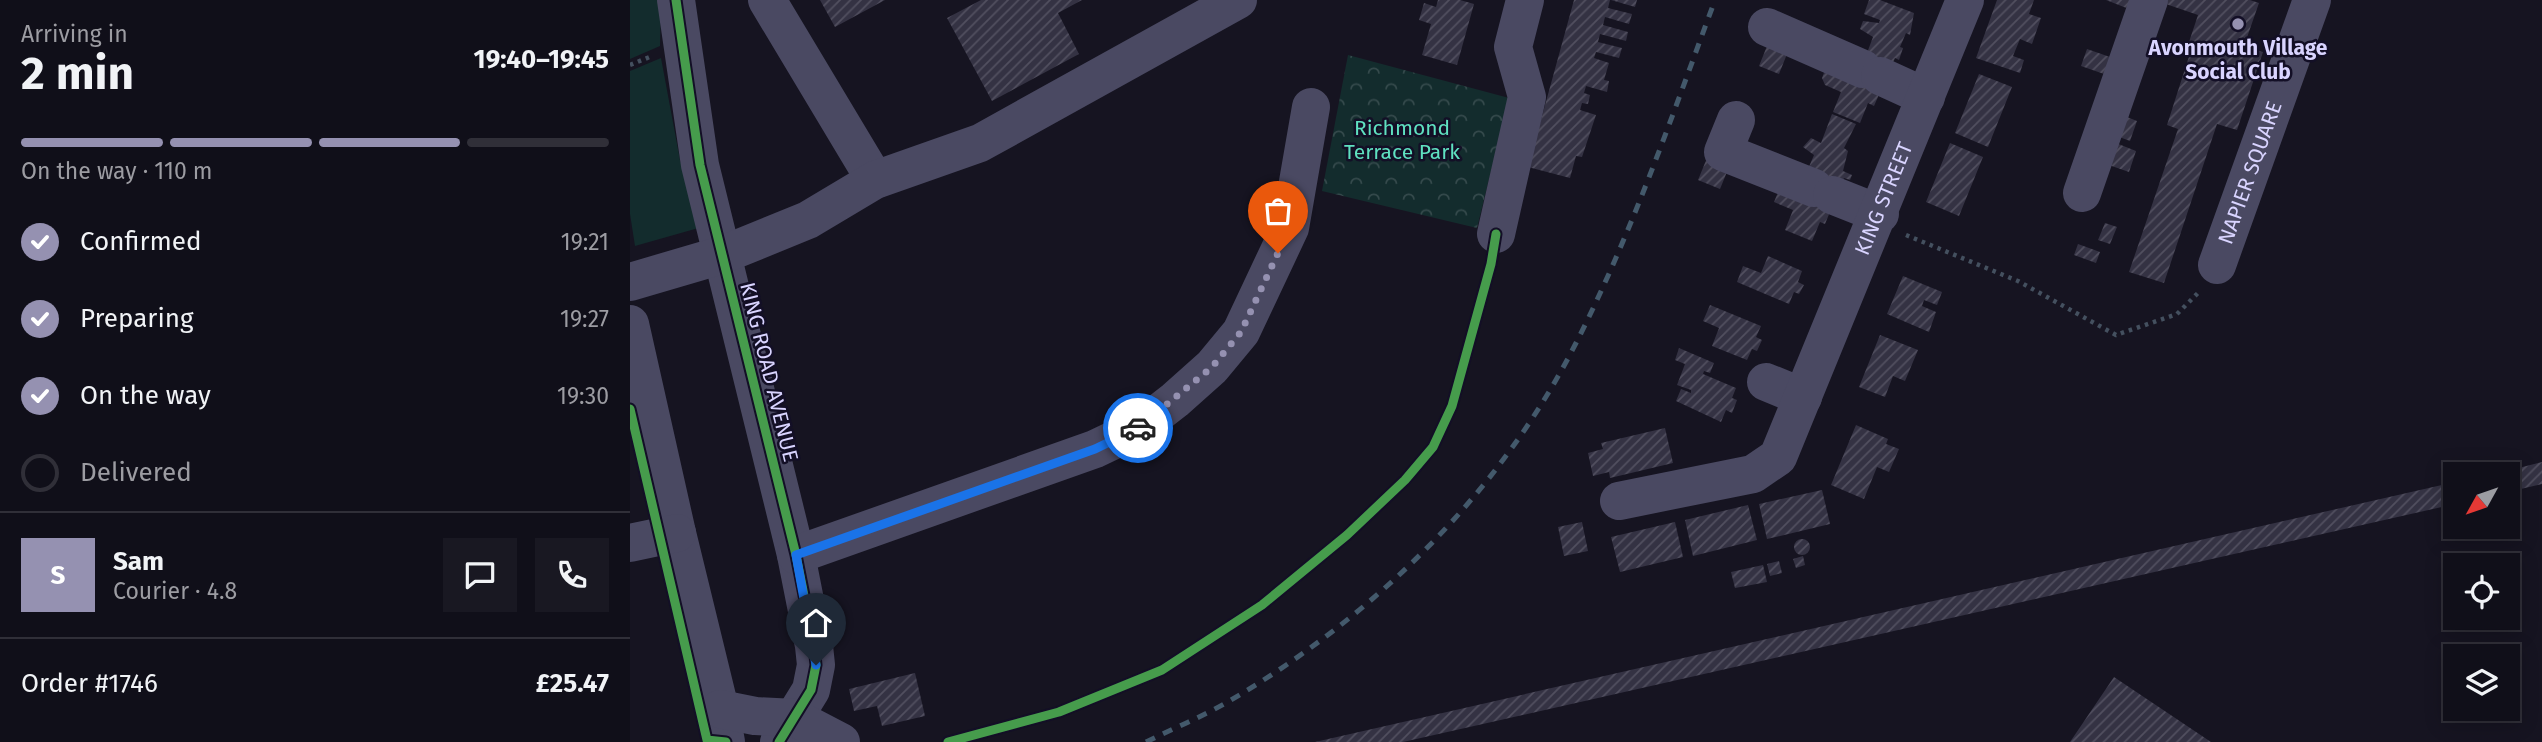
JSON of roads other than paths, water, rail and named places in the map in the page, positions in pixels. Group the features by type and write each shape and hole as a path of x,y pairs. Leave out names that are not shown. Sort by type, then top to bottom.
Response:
{"street":[{"name":"KING ROAD AVENUE","path":"677,0 700,165 796,555 816,665 811,690 787,730"},
{"path":"767,0 875,180"},
{"path":"630,282 722,256 808,220 875,180 980,143 1238,0"},
{"path":"1496,234 1527,97 1513,47 1525,0"},
{"name":"KING STREET","path":"1619,500 1753,474 1768,467 1778,457 1879,217 1965,0"},
{"path":"2082,193 2149,0"},
{"name":"NAPIER SQUARE","path":"2217,265 2312,0"},
{"path":"1767,27 1926,97"},
{"path":"796,555 1095,449 1139,428 1175,400 1212,367 1241,332 1290,228 1311,107"},
{"path":"1736,120 1723,152 1879,217"},
{"path":"630,324 723,725 755,716 787,730 841,742"},
{"path":"1766,382 1803,397"},
{"path":"630,544 677,533"}],"railway":[{"path":"1146,742 1231,700 1335,629 1429,546 1510,450 1545,398 1596,301 1650,174 1715,0"}],"place":[{"name":"Avonmouth Village Social Club","path":"2238,24"}],"park label":[{"name":"Richmond Terrace Park","path":"1402,140"}]}
